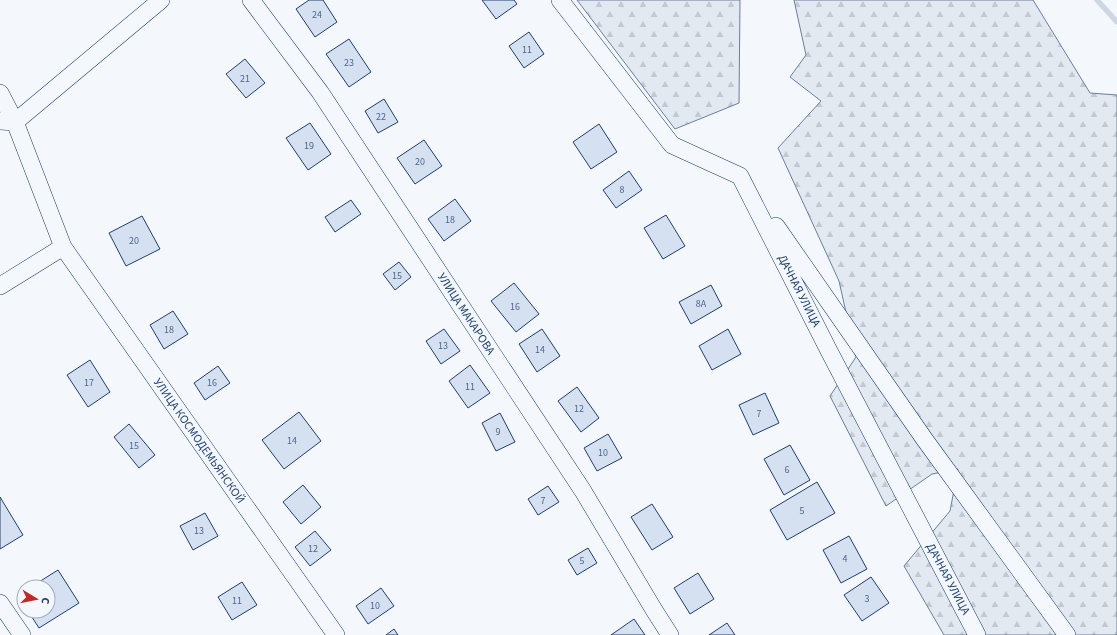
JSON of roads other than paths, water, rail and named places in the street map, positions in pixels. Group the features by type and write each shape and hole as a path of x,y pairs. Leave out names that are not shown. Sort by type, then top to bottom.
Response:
{"street":[{"path":"7,122 161,0"},
{"name":"УЛИЦА МАКАРОВА","path":"251,0 320,92 584,491 670,635"},
{"path":"560,0 672,145 740,176 925,440 1067,635"},
{"name":"УЛИЦА КОСМОДЕМЬЯНСКОЙ","path":"0,93 7,122 63,247 336,635"},
{"name":"ДАЧНАЯ УЛИЦА","path":"740,176 977,635"},
{"path":"0,286 63,247"},
{"path":"0,603 22,635"}],"waterway":[{"path":"1097,0 1117,22"}]}
